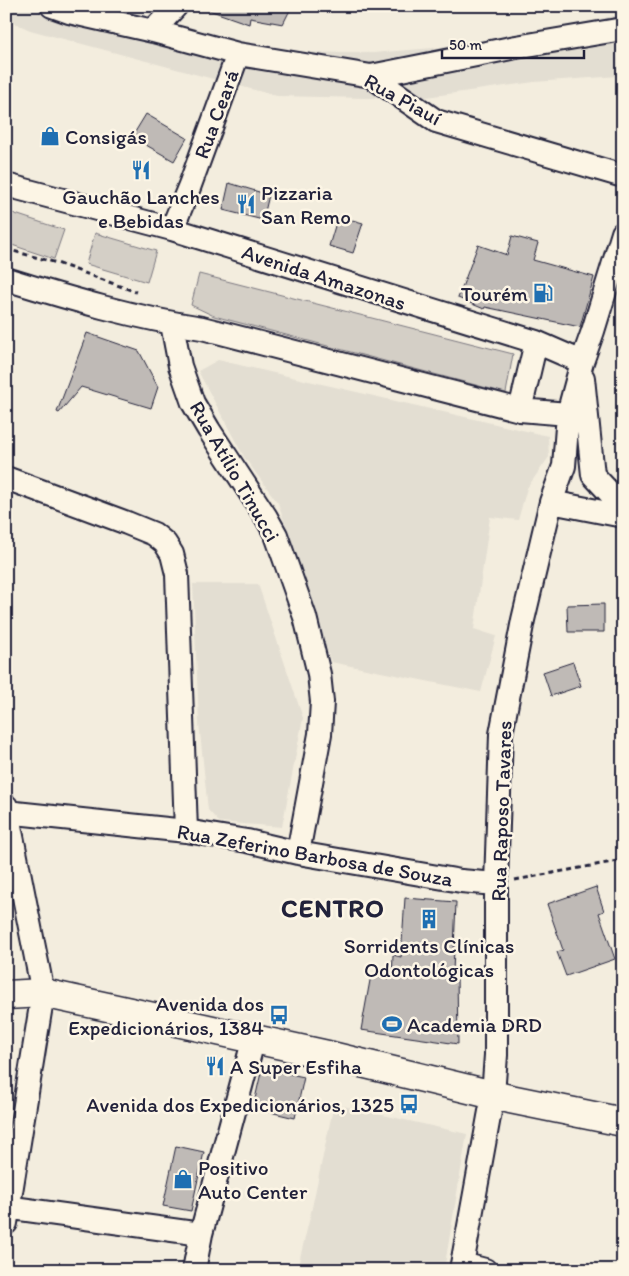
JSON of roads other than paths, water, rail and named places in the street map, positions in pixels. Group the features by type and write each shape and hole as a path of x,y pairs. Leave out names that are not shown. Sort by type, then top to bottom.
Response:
{"main road":[{"path":"6,994 43,993 254,1038 493,1095 623,1122"}],"street":[{"name":"Rua Piauí","path":"52,6 69,12 238,54 370,76 436,121 623,176"},
{"path":"153,32 176,6"},
{"path":"370,76 524,45 623,29"},
{"name":"Rua Ceará","path":"172,229 238,54"},
{"name":"Avenida Amazonas","path":"6,186 172,229 536,342 582,362"},
{"name":"Rua Raposo Tavares","path":"462,1267 493,1095 496,1055 496,884 501,734 523,620 551,502 564,466 568,414 582,362 623,233"},
{"path":"6,278 47,292 172,324 202,328 520,410 568,414"},
{"name":"Rua Atílio Tinucci","path":"172,324 180,366 193,403 276,535 305,617 319,674 322,702 320,734 298,852"},
{"path":"520,410 536,342"},
{"path":"582,362 593,474"},
{"path":"564,466 593,474 623,507"},
{"path":"6,478 128,522 154,534 165,543 172,554 177,574 186,831"},
{"path":"551,502 623,516"},
{"path":"7,810 43,993 7,1212 201,1234"},
{"name":"Rua Zeferino Barbosa de Souza","path":"7,810 186,831 461,881 496,884"},
{"path":"194,1270 201,1234 254,1038"},
{"path":"462,1267 485,1270"}],"place":[{"name":"Consigás","path":"50,136"},
{"name":"Gauchão Lanches e Bebidas","path":"141,170"},
{"name":"Pizzaria San Remo","path":"246,204"},
{"name":"Tourém","path":"543,293"},
{"name":"Sorridents Clínicas Odontológicas","path":"429,919"},
{"name":"Avenida dos Expedicionários, 1384","path":"279,1015"},
{"name":"Academia DRD","path":"392,1024"},
{"name":"A Super Esfiha","path":"215,1066"},
{"name":"Avenida dos Expedicionários, 1325","path":"409,1104"},
{"name":"Positivo Auto Center","path":"183,1179"}],"district":[{"name":"CENTRO","path":"333,908"}]}
